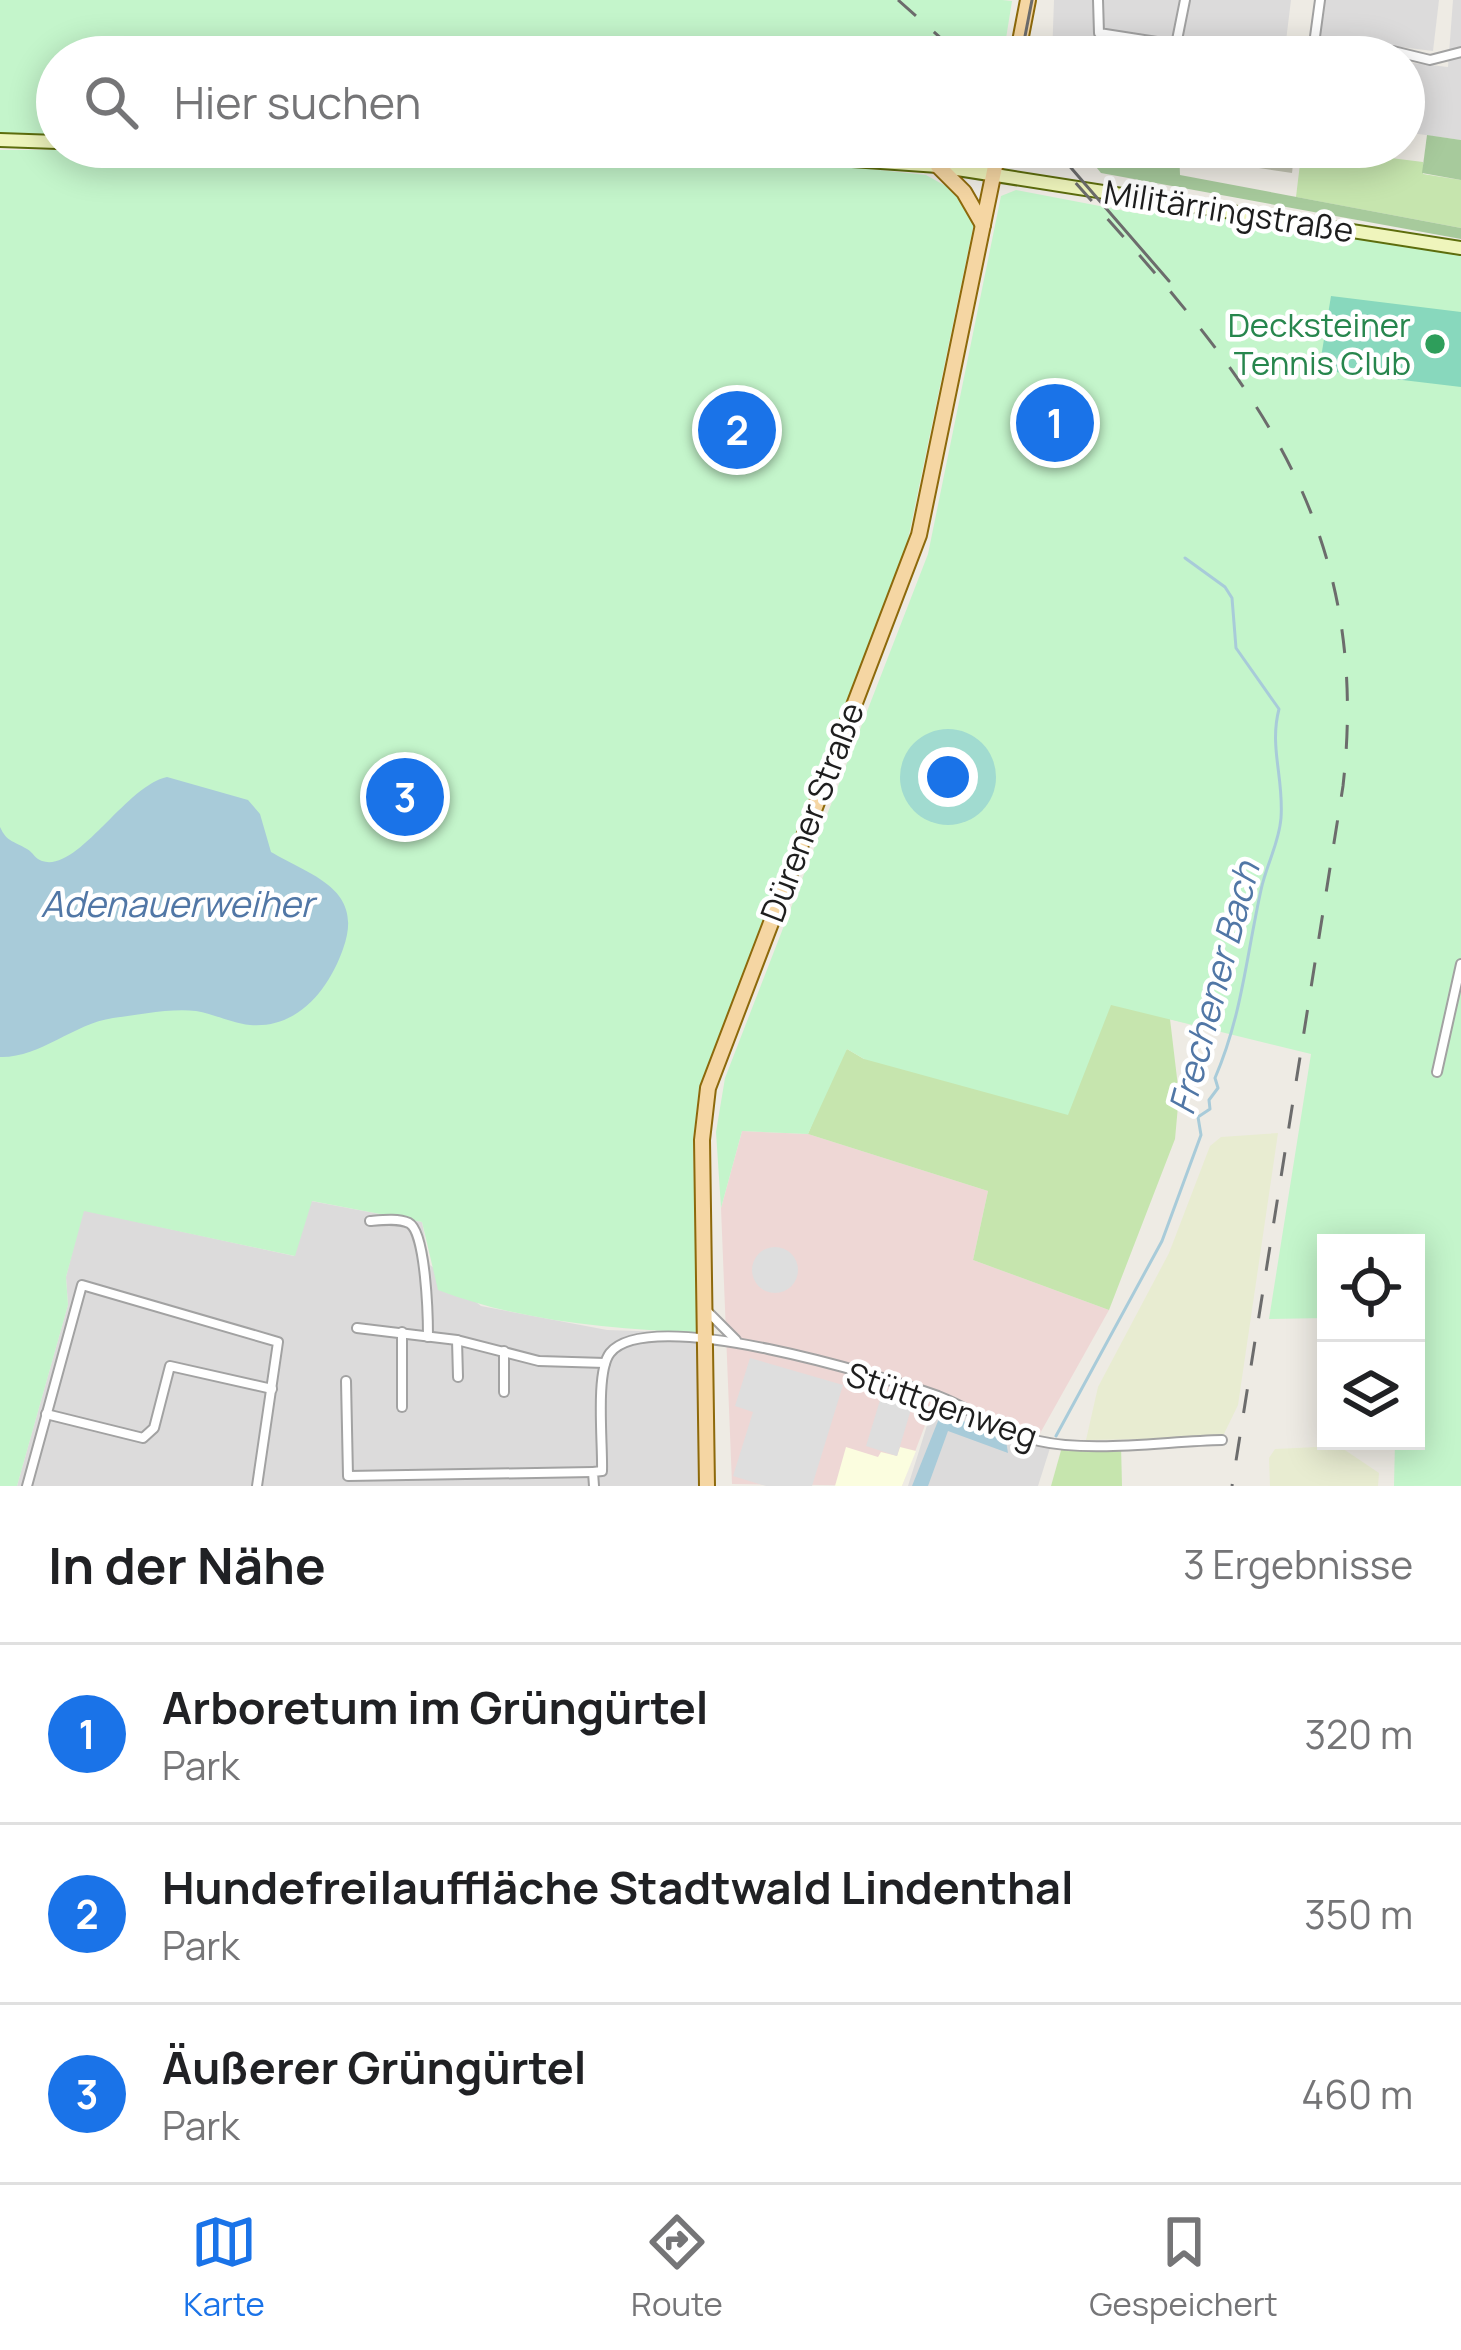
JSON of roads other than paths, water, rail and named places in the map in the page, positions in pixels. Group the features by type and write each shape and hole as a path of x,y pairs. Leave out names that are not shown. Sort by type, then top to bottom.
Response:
{"main road":[{"path":"1021,36 1028,0"},
{"path":"0,140 36,141"},
{"path":"940,168 964,191 983,224"},
{"name":"Militärringstraße","path":"954,168 1461,248"},
{"name":"Dürener Straße","path":"707,1486 702,1141 708,1088 914,550 995,168"}],"street":[{"path":"1098,0 1100,33 1119,36"},
{"path":"1178,36 1185,0"},
{"path":"1316,36 1320,0"},
{"path":"1425,59 1461,52"},
{"path":"1438,1072 1461,964"},
{"path":"370,1220 407,1222 416,1230 427,1279 428,1337"},
{"path":"27,1486 82,1285 278,1342 257,1486"},
{"name":"Stüttgenweg","path":"705,1309 737,1341"},
{"path":"346,1381 348,1476 602,1471 605,1364 539,1361 457,1340 357,1328"},
{"path":"402,1332 402,1407"},
{"name":"Stüttgenweg","path":"605,1364 622,1343 637,1338 737,1341 935,1395 1023,1437 1055,1443 1222,1441"},
{"path":"457,1340 458,1377"},
{"path":"504,1351 504,1392"},
{"path":"46,1414 149,1436 170,1366 272,1389"},
{"path":"593,1472 593,1486"}],"water":[{"name":"Adenauerweiher","path":"167,777 248,800 260,814 271,852 318,877 341,898 348,929 329,978 297,1013 267,1025 243,1024 196,1011 154,1012 98,1021 29,1052 0,1057 0,827 39,860 56,861 86,842 135,796"},
{"path":"942,1411 1006,1441 1008,1453 948,1431 928,1486 912,1486"}],"waterway":[{"name":"Frechener Bach","path":"1056,1436 1162,1241 1201,1135 1198,1117 1210,1109 1209,1100 1218,1088 1215,1078 1237,1009 1261,890 1280,828 1279,709 1236,648 1232,598 1225,587 1185,558"}],"tram line":[{"path":"1025,36 1032,0"},
{"path":"1071,168 1169,281"}],"railway":[{"path":"898,0 938,36"},
{"path":"1062,168 1170,291 1272,432 1309,508 1335,591 1347,683 1343,786 1232,1486"}],"place":[{"name":"Decksteiner Tennis Club","path":"1435,344"},
{"name":"Arboretum im Grüngürtel","path":"1055,423"},
{"name":"Hundefreilauffläche Stadtwald Lindenthal","path":"737,430"},
{"name":"Äußerer Grüngürtel","path":"405,797"}]}
